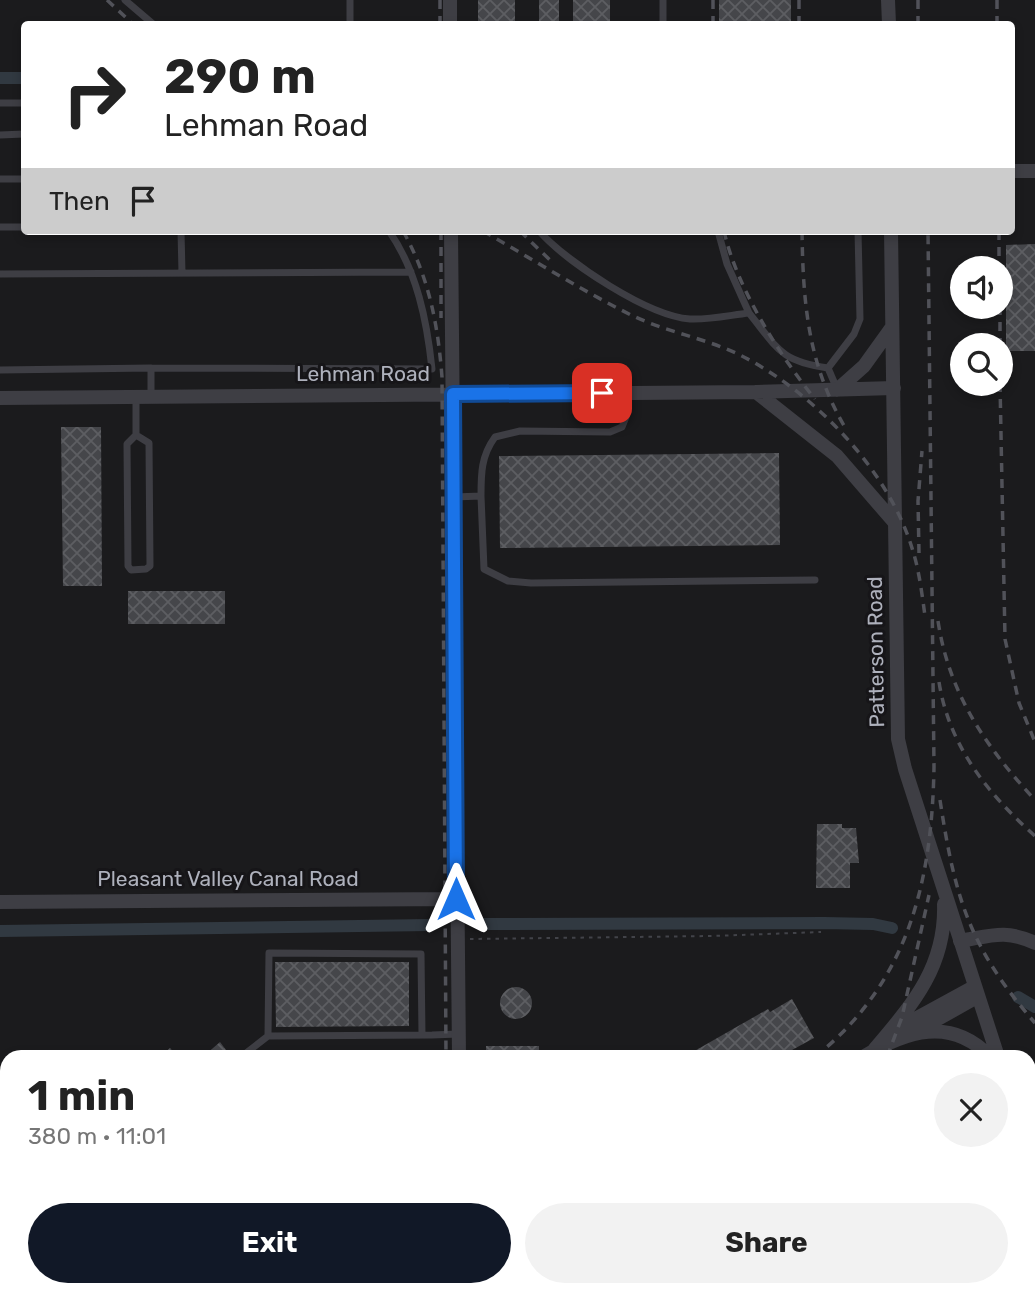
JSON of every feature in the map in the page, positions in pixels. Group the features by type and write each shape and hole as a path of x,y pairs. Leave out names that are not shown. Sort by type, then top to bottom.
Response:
{"street":[{"path":"450,0 450,21"},
{"path":"888,0 888,21"},
{"path":"1015,171 1035,171"},
{"path":"451,235 459,1050"},
{"name":"Patterson Road","path":"891,235 898,739 905,769 996,1050"},
{"path":"837,390 864,366 893,326"},
{"name":"Lehman Road","path":"0,398 756,392 894,388"},
{"path":"756,392 837,456 895,523"},
{"path":"872,1050 917,998 938,954 944,915 943,885"},
{"name":"Pleasant Valley Canal Road","path":"0,902 456,899"},
{"path":"960,941 999,933 1020,936 1035,943"},
{"path":"888,1034 976,992"},
{"path":"877,1050 906,1037 976,992"},
{"path":"906,1037 935,1030 950,1032 971,1041 982,1050"}],"lane":[{"path":"125,0 150,21"},
{"path":"350,0 350,21"},
{"path":"663,0 663,21"},
{"path":"0,103 21,103"},
{"path":"0,135 21,134"},
{"path":"0,179 21,179"},
{"path":"0,227 21,227"},
{"path":"181,235 183,273"},
{"path":"0,370 432,369 424,318 411,272 391,235"},
{"path":"542,235 553,247 602,282 665,314 694,319 749,313"},
{"path":"719,235 727,264 749,313 777,348 790,359 805,365 828,368"},
{"path":"828,368 854,334 860,318 858,235"},
{"path":"0,274 411,272"},
{"path":"151,368 152,397"},
{"path":"828,368 837,390"},
{"path":"626,393 626,417 622,427 610,432 520,430 495,437 485,450 481,473 484,569 508,581 531,583 815,580"},
{"path":"136,397 136,435 127,444 128,566 131,570 146,569 150,566 149,443 136,435"},
{"path":"453,497 481,496"},
{"path":"268,1036 269,953 421,954 422,1035"},
{"path":"250,1050 268,1036 459,1034"}],"path":[{"path":"457,939 821,932"}],"building":[{"path":"478,0 515,0 515,21 478,21"},
{"path":"539,0 559,0 559,21 539,21"},
{"path":"573,0 610,0 610,21 573,21"},
{"path":"719,0 791,0 791,21 719,21"},
{"path":"1035,244 1035,351 1013,351 1013,333 1006,333 1006,319 1013,319 1013,256 1006,256 1006,245"},
{"path":"61,427 101,427 102,586 63,586"},
{"path":"779,453 780,545 500,548 499,456"},
{"path":"128,591 225,591 225,624 128,624"},
{"path":"817,824 842,824 842,828 856,828 859,863 850,863 850,888 816,888"},
{"path":"275,962 409,962 409,1026 276,1027"},
{"path":"516,987 527,992 532,1003 527,1014 516,1019 505,1014 500,1003 505,992"},
{"path":"792,999 814,1038 792,1050 696,1050 768,1009 770,1012"},
{"path":"220,1042 226,1050 211,1050"},
{"path":"486,1046 539,1046 539,1050 486,1050"}],"waterway":[{"path":"0,78 21,78"},
{"path":"483,924 824,923 873,924 892,928"},
{"path":"0,931 430,925"},
{"path":"1018,997 1035,1007"}],"railway":[{"path":"107,0 130,21"},
{"path":"440,0 440,21"},
{"path":"713,0 713,21"},
{"path":"799,0 799,21"},
{"path":"918,0 918,21"},
{"path":"997,0 997,21"},
{"path":"405,235 431,302 442,377 446,1050"},
{"path":"441,235 441,318"},
{"path":"490,235 631,315 740,355 767,370 820,411 866,462 901,519 917,564 925,616"},
{"path":"524,235 553,263"},
{"path":"725,235 738,274 761,319 787,362 815,399"},
{"path":"802,235 810,333 823,381 846,429"},
{"path":"823,1050 847,1028 873,996 893,962 909,927 928,850 934,767 928,235"},
{"path":"999,235 999,256"},
{"path":"1000,319 1000,333"},
{"path":"1000,396 1005,639 1019,703 1035,742"},
{"path":"919,553 918,501 922,451"},
{"path":"938,621 951,672 972,718 1001,760 1035,800"},
{"path":"939,682 944,705 961,748 987,786 1035,836"},
{"path":"940,800 952,865 968,920 994,970 1035,1023"},
{"path":"890,1050 902,1017 929,895"}],"route":[{"path":"456,899 453,394 602,393"}]}
